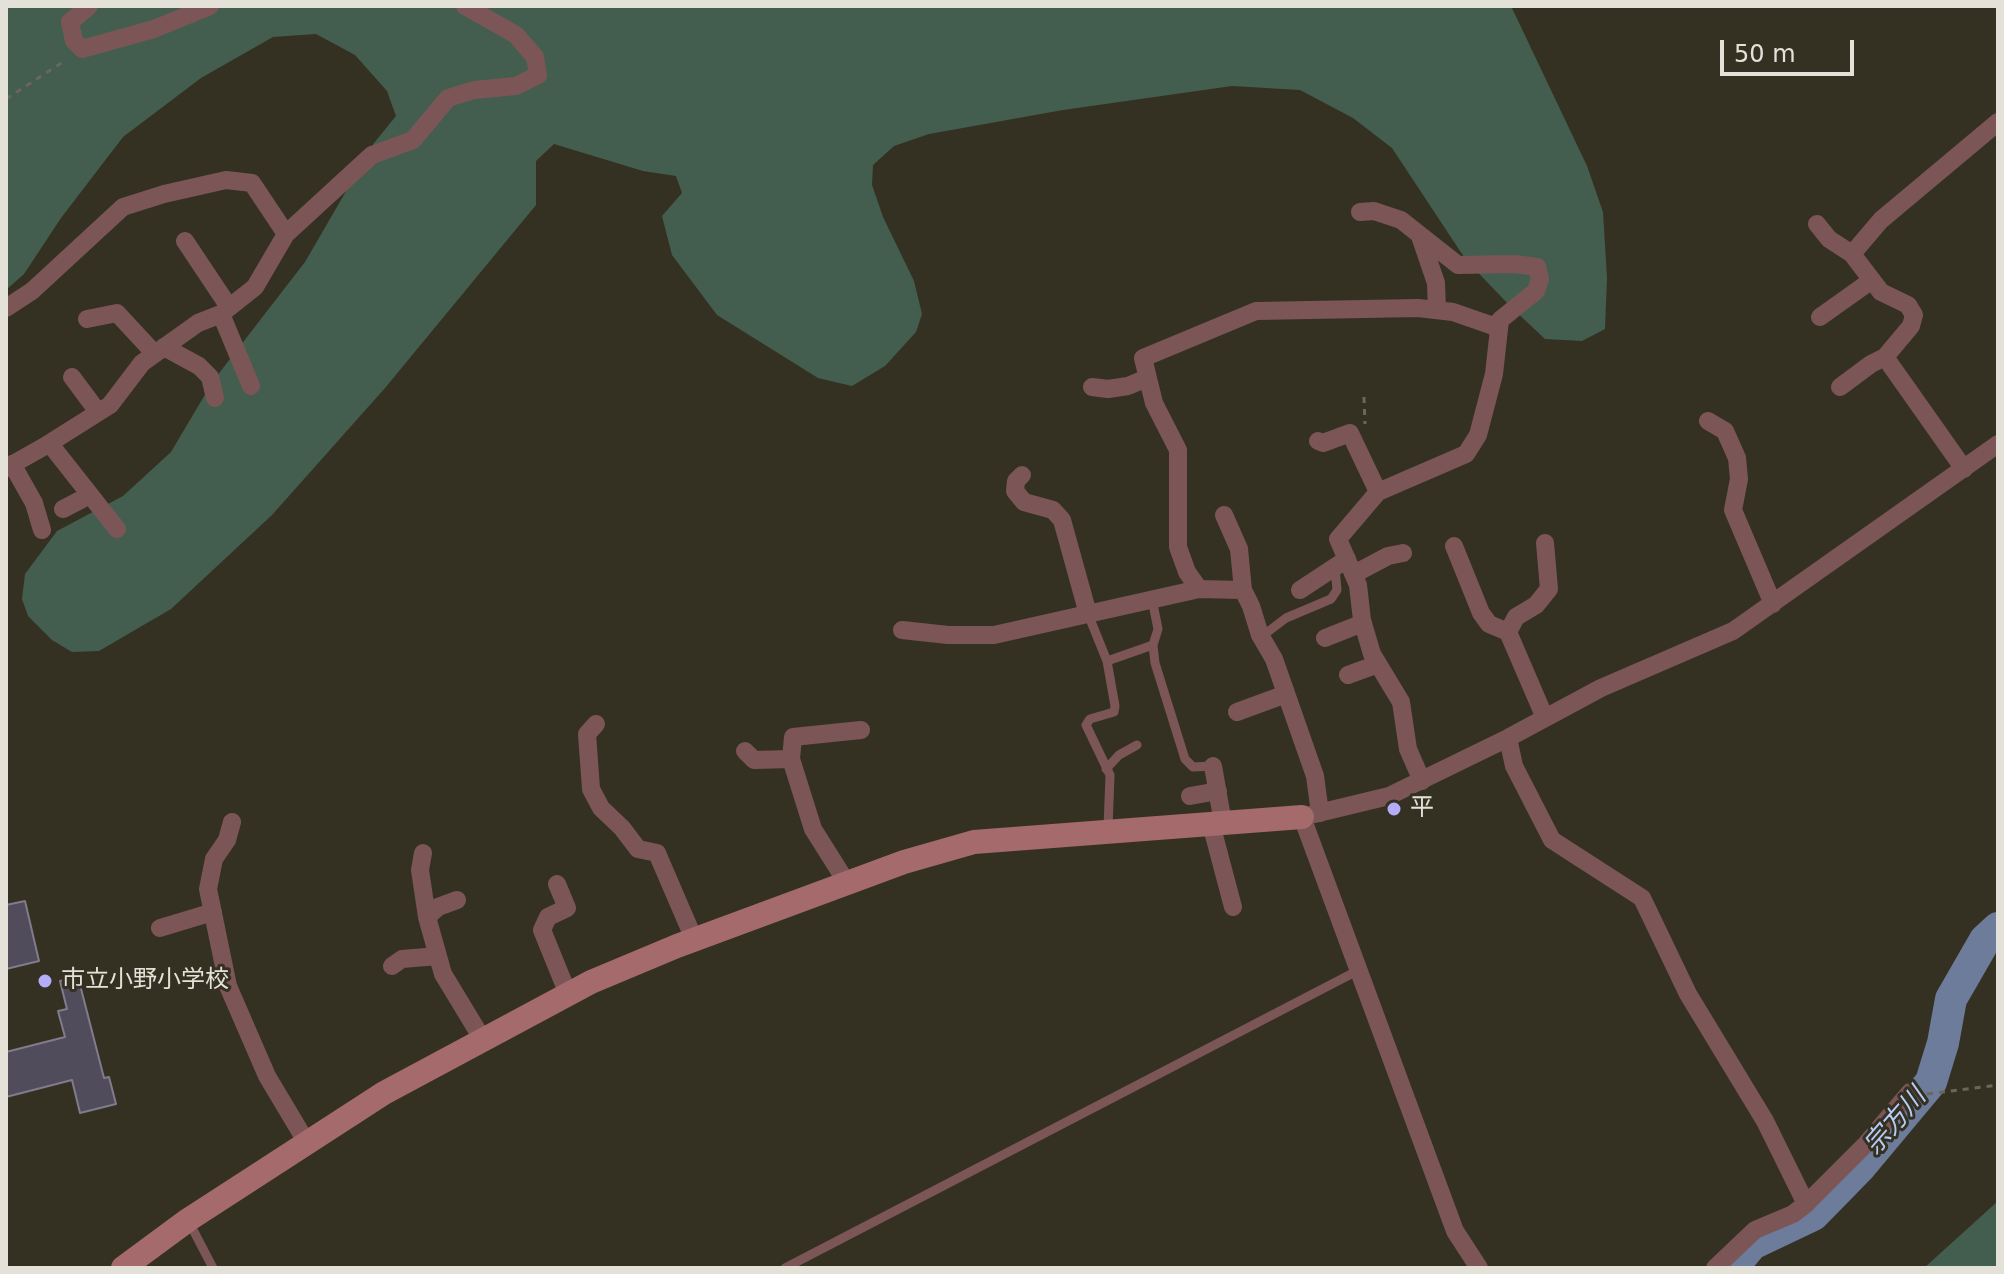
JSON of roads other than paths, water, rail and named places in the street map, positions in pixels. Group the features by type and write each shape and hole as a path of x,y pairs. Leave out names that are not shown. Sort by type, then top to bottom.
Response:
{"street":[{"path":"89,6 70,22 74,41 82,49 154,29 210,6"},
{"path":"42,530 34,503 9,466 110,405 142,363 255,287 286,234 372,155 413,140 448,98 474,90 516,86 538,75 535,57 516,35 465,6"},
{"path":"1852,254 1881,220 1998,122"},
{"path":"6,308 32,291 123,207 164,194 226,180 252,183 286,234"},
{"path":"1360,212 1374,211 1401,220 1458,265 1515,264 1537,267 1540,279 1536,291 1500,320 1494,374 1478,435 1466,454 1378,492 1338,539 1345,567 1358,585 1363,623 1372,654 1401,702 1408,749 1422,781"},
{"path":"1817,224 1829,239 1852,254 1881,292 1908,305 1914,315 1911,326 1885,357 1840,387"},
{"path":"1419,234 1436,283 1437,310"},
{"path":"185,241 225,310 251,386"},
{"path":"1820,317 1872,280"},
{"path":"1199,589 1187,572 1178,547 1178,450 1154,403 1143,358 1256,311 1418,308 1453,312 1499,328"},
{"path":"87,319 117,313 160,350 199,366 210,377 215,398"},
{"path":"1885,357 1964,469"},
{"path":"72,377 98,412"},
{"path":"1092,387 1108,389 1128,386 1147,378"},
{"path":"1708,421 1725,431 1737,458 1739,479 1733,510 1773,604"},
{"path":"1318,441 1323,443 1350,433 1378,492"},
{"path":"50,444 117,529"},
{"path":"123,1268 188,1220 384,1093 568,994 694,939 904,862 974,842 1311,815 1389,796 1601,688 1733,631 1998,444"},
{"path":"1022,475 1016,481 1015,491 1024,502 1053,510 1062,520 1088,614"},
{"path":"63,509 90,495"},
{"path":"1224,515 1239,549 1243,590 1261,637 1274,659 1315,776 1311,815 1357,971 1455,1231 1479,1268"},
{"path":"1508,632 1516,617 1536,605 1549,589 1545,543"},
{"path":"1454,546 1481,613 1489,624 1508,632 1545,718"},
{"path":"1300,590 1345,567 1403,553"},
{"path":"902,630 948,635 994,635 1199,589 1243,590"},
{"path":"1325,638 1363,623"},
{"path":"1348,675 1378,664"},
{"path":"1237,712 1286,694"},
{"path":"596,724 587,734 591,789 601,808 638,849 657,853 694,939"},
{"path":"847,883 813,829 791,759 793,737 861,730"},
{"path":"1508,738 1514,766 1552,840 1642,898 1688,994 1765,1121 1806,1204"},
{"path":"745,751 754,760 791,759"},
{"path":"1213,766 1218,791 1217,824 1233,907"},
{"path":"1190,796 1218,791"},
{"path":"232,822 227,840 214,859 208,889 228,986 267,1076 307,1143"},
{"path":"423,853 420,870 427,917 443,974 483,1040"},
{"path":"557,884 567,908 548,917 542,930 568,994"},
{"path":"427,917 438,907 457,900"},
{"path":"160,928 213,912"},
{"path":"392,966 402,959 438,956"},
{"path":"1715,1268 1755,1230 1793,1214 1806,1204 1866,1144 1910,1092"}],"lane":[{"path":"1261,637 1286,618 1331,599 1345,567"},
{"path":"1152,599 1158,629 1153,645 1155,663 1185,759 1193,767 1213,766"},
{"path":"1088,614 1107,661 1114,712 1090,719 1086,725 1110,775 1108,832"},
{"path":"1107,661 1153,645"},
{"path":"1106,769 1119,755 1137,745"},
{"path":"785,1268 1357,971"},
{"path":"188,1220 213,1268"}],"waterway":[{"name":"宗方川","path":"1732,1268 1752,1244 1813,1215 1860,1167 1931,1082 1943,1043 1951,999 1985,940 1998,928"}],"place":[{"name":"平","path":"1394,809"},
{"name":"市立小野小学校","path":"45,981"}]}
